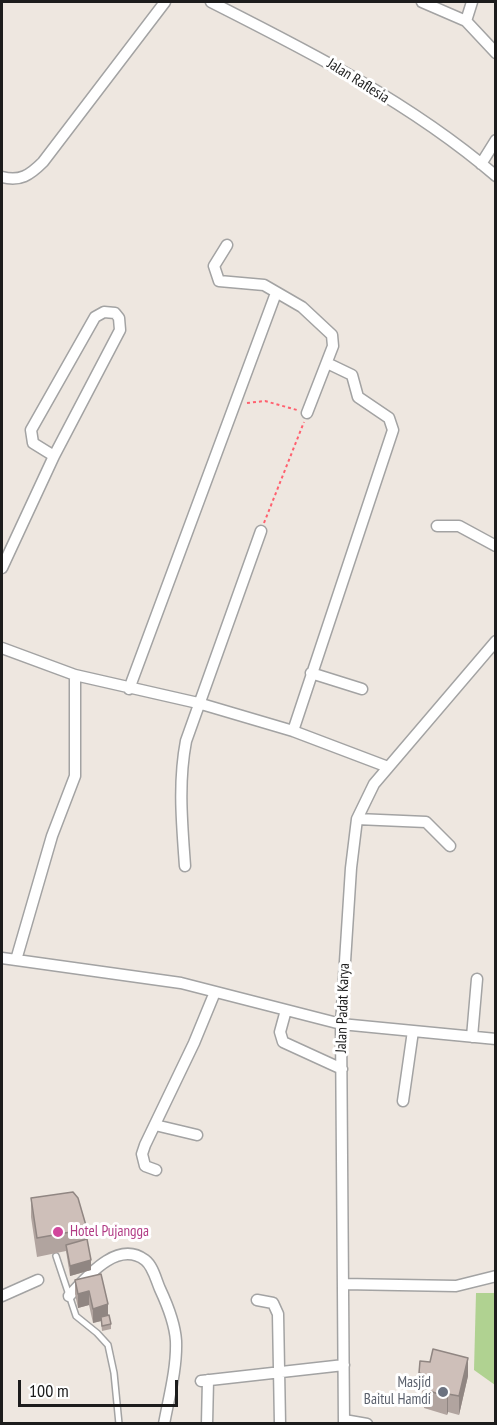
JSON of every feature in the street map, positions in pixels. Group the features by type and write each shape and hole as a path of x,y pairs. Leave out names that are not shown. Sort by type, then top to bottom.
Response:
{"street":[{"path":"2,177 20,178 32,173 43,162 165,2"},
{"name":"Jalan Raflesia","path":"211,2 354,77 495,176"},
{"path":"422,2 466,21 495,53"},
{"path":"466,21 472,2"},
{"path":"481,164 495,140"},
{"path":"227,245 219,254 214,266 219,281 264,285 302,307 332,335 333,346 307,413"},
{"path":"129,689 276,292"},
{"path":"2,568 54,456 120,330 119,318 115,313 104,312 95,317 31,430 33,443 54,456"},
{"path":"293,731 394,426 389,418 358,397 352,375 327,363"},
{"path":"437,526 459,526 495,546"},
{"path":"185,866 180,819 182,762 190,725 261,531"},
{"name":"Jalan Padat Karya","path":"344,1422 341,1024 351,868 357,819 374,784 495,641"},
{"path":"2,648 75,675 198,703 293,731 388,766"},
{"path":"311,673 362,689"},
{"path":"16,960 52,836 75,776 75,675"},
{"path":"357,819 426,822 450,846"},
{"path":"2,958 150,977 341,1024 495,1039"},
{"path":"472,1037 477,979"},
{"path":"156,1170 145,1166 142,1154 215,992"},
{"path":"286,1010 280,1032 283,1042 342,1069"},
{"path":"403,1101 413,1031"},
{"path":"155,1125 197,1135"},
{"path":"69,1296 93,1270 110,1259 136,1257 145,1260 151,1268 165,1299 176,1341 164,1424"},
{"path":"343,1284 456,1286 495,1276"},
{"path":"2,1296 38,1280"},
{"path":"257,1300 273,1303 278,1314 280,1424"},
{"path":"207,1424 204,1380 344,1365"},
{"path":"344,1422 367,1424"}],"lane":[{"path":"56,1256 76,1316 97,1333 108,1346 114,1372 119,1424"}],"path":[{"path":"235,404 265,401 307,413 261,531"}],"green space":[{"path":"476,1293 495,1293 495,1385 474,1370"}],"building":[{"path":"73,1192 78,1198 87,1229 37,1238 31,1198"},
{"path":"87,1239 91,1260 70,1266 66,1245"},
{"path":"101,1274 108,1304 93,1309 89,1291 78,1294 75,1280"},
{"path":"109,1315 111,1324 102,1326 101,1317"},
{"path":"433,1349 468,1358 459,1396 448,1394 447,1397 424,1389 426,1375 419,1373 420,1361 430,1362"}],"place":[{"name":"Hotel Pujangga","path":"58,1232"},
{"name":"Masjid Baitul Hamdi","path":"443,1392"}]}
